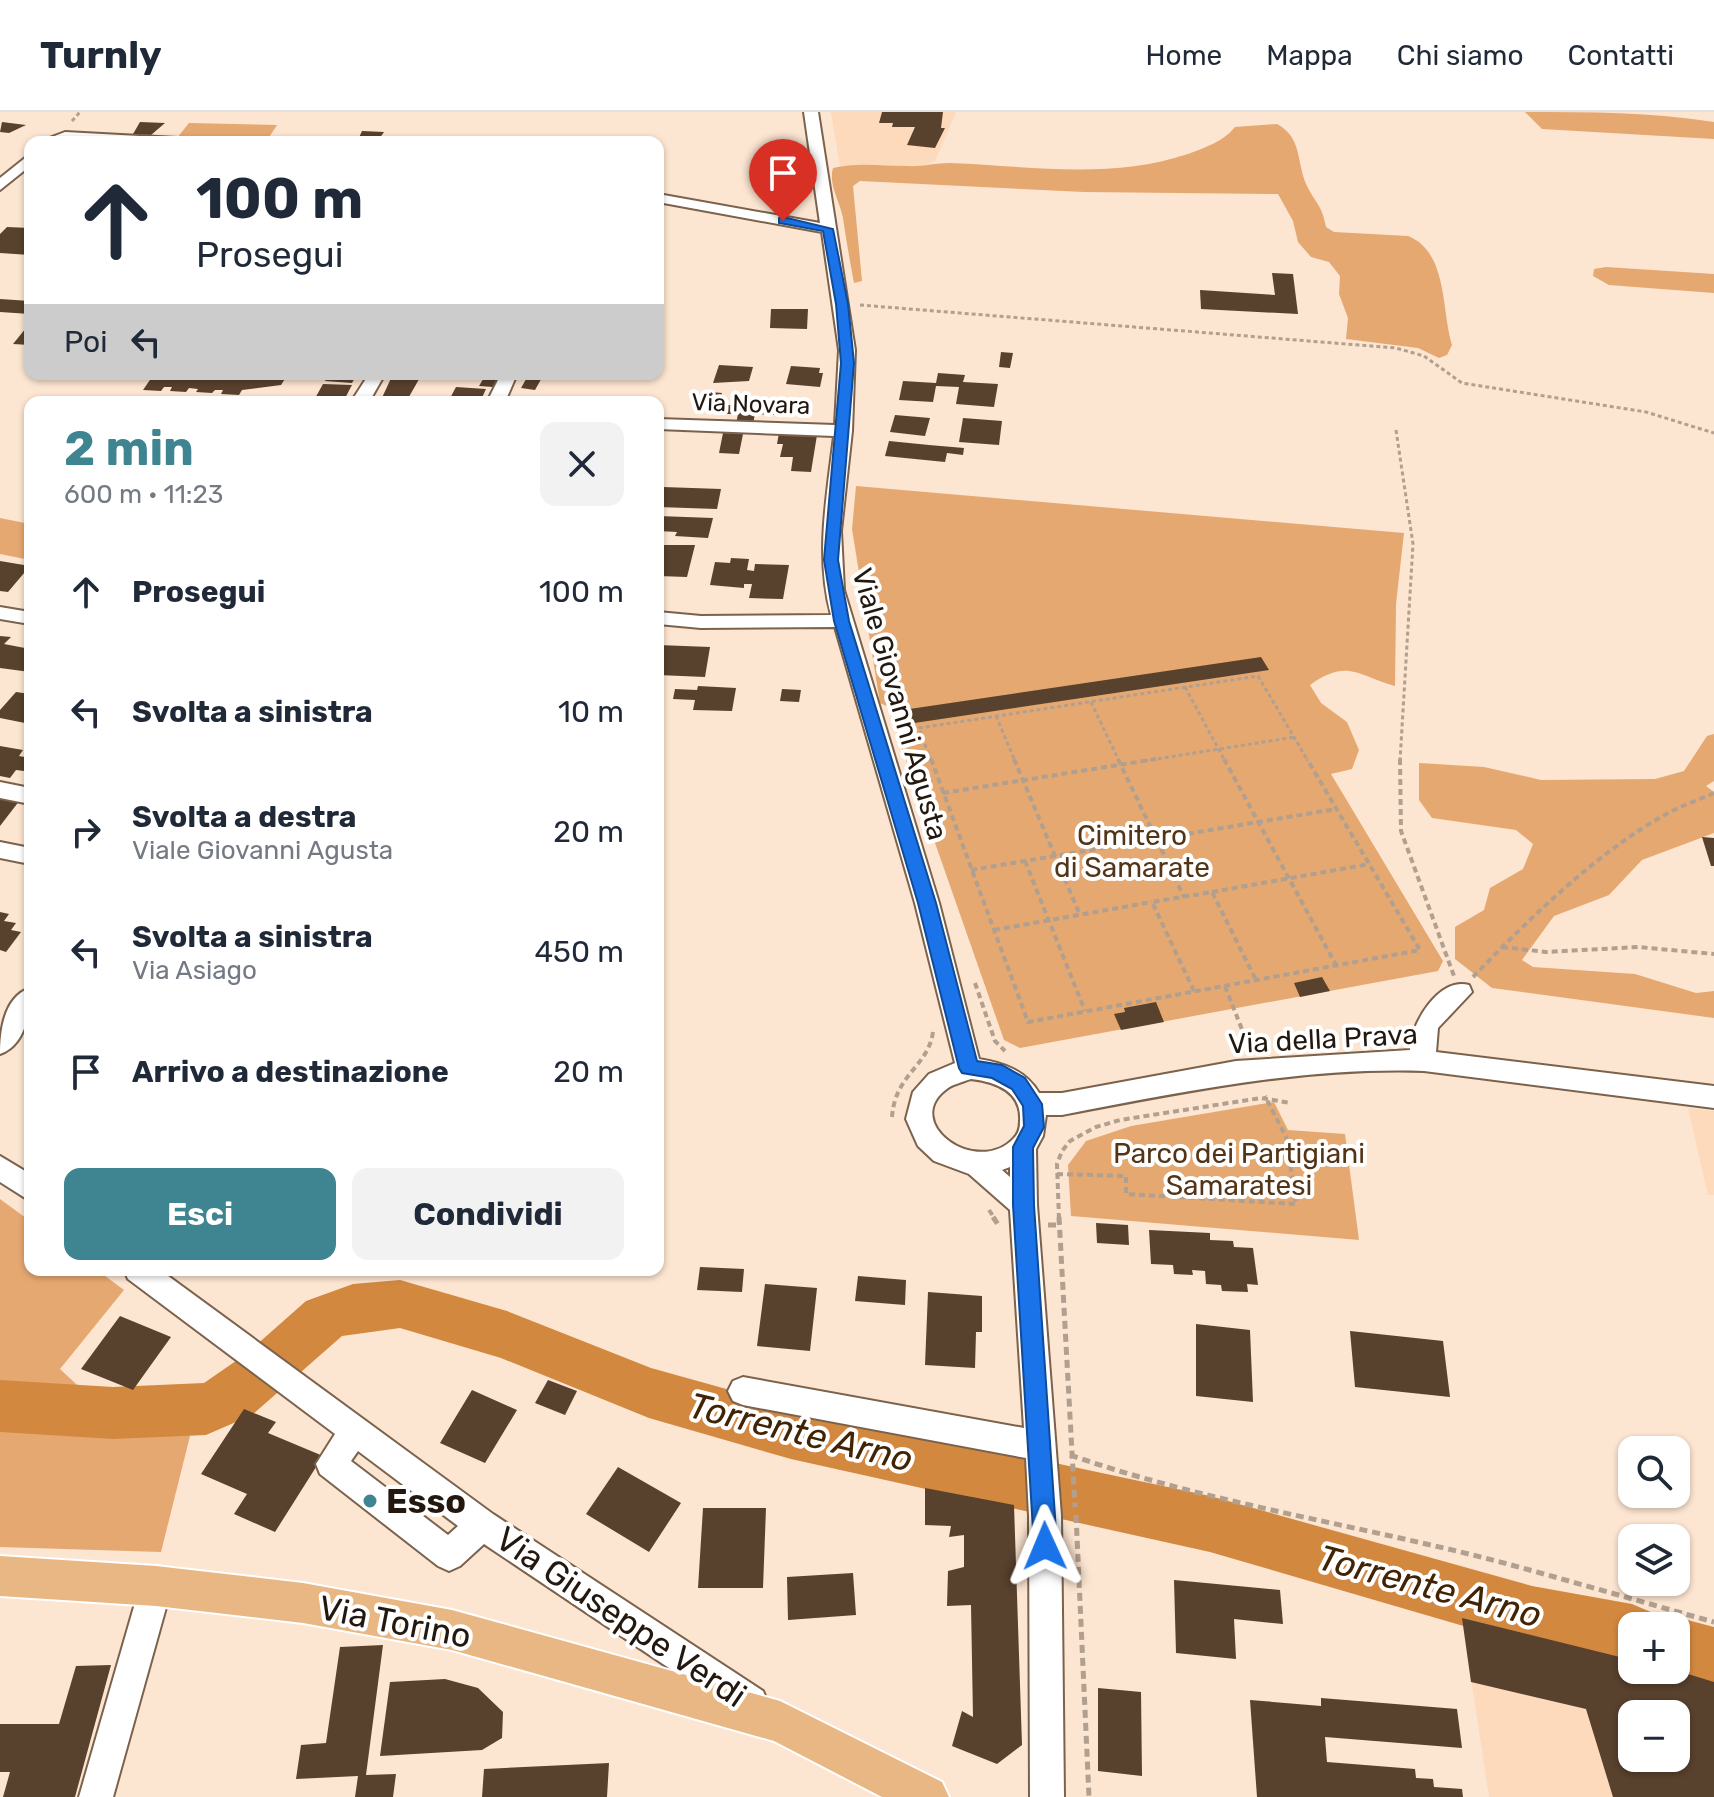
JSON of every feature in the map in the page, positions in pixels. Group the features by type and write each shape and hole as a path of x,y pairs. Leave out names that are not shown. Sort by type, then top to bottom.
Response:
{"main road":[{"name":"Via Torino","path":"0,1576 156,1586 303,1603 452,1630 780,1722"},
{"name":"Via Giuseppe Verdi","path":"780,1722 927,1797"}],"street":[{"name":"Viale Giovanni Agusta","path":"811,112 842,304 848,363 831,560 841,621 927,903 969,1068"},
{"path":"0,186 24,164"},
{"path":"664,199 828,229"},
{"name":"Via Novara","path":"664,424 843,431"},
{"path":"0,613 24,617"},
{"path":"664,619 701,622 841,621"},
{"path":"0,790 24,795"},
{"path":"0,850 24,855"},
{"path":"1424,1061 1420,1041 1424,1028 1431,1017 1460,992"},
{"path":"0,1044 24,1007"},
{"name":"Via della Prava","path":"1033,1104 1062,1104 1236,1071 1392,1060 1424,1061 1714,1097"},
{"path":"969,1068 996,1071 1007,1077 1018,1084 1033,1104 1034,1127 1023,1147 1003,1160 978,1165 953,1160 933,1146 921,1127 919,1106 928,1087 945,1074 969,1068"},
{"path":"1023,1147 1023,1205 1041,1452 1060,1517 1047,1797"},
{"path":"978,1165 1023,1205"},
{"path":"0,1167 24,1185"},
{"name":"Via Giuseppe Verdi","path":"146,1276 482,1525 780,1722"},
{"path":"743,1391 1041,1452"},
{"path":"354,1432 331,1464 449,1555 482,1525"},
{"path":"96,1797 156,1586"}],"path":[{"path":"842,304 1396,348 1424,356 1462,383 1646,412 1714,433"},
{"path":"1396,430 1413,544 1408,668 1400,757 1401,831 1460,992 1502,947 1592,868 1665,815 1714,793"},
{"path":"1258,676 1420,950 1028,1022 919,728 1185,687 1258,676"},
{"path":"1185,687 1336,965"},
{"path":"1091,702 1184,897"},
{"path":"996,716 1080,915"},
{"path":"943,793 1295,737"},
{"path":"971,870 1337,809"},
{"path":"1025,861 1085,1011"},
{"path":"994,930 1370,864"},
{"path":"1212,892 1256,980"},
{"path":"1152,902 1194,991"},
{"path":"1502,947 1546,952 1638,947 1714,954"},
{"path":"1225,986 1252,1054"},
{"path":"1089,1797 1060,1517 1073,1468 1057,1174 1062,1151 1070,1141 1096,1127 1120,1120 1266,1097 1291,1103"},
{"path":"1057,1174 1126,1176 1126,1194 1296,1204 1286,1137 1266,1097"},
{"path":"1041,1452 1072,1456 1125,1474 1230,1502 1484,1558 1714,1622"}],"shaded area":[{"path":"831,112 956,112 935,161 921,167 840,166"},
{"path":"1688,1108 1714,1111 1714,1195 1708,1195"},
{"path":"1462,1618 1618,1657 1618,1684 1690,1684 1690,1675 1714,1682 1714,1797 1489,1797"}],"green space":[{"path":"1525,112 1643,114 1714,122 1714,139 1542,129"},
{"path":"189,123 277,125 270,136 179,136"},
{"path":"1277,124 1295,144 1307,186 1321,209 1326,227 1334,232 1408,236 1421,244 1430,255 1441,283 1452,345 1447,355 1439,358 1418,348 1346,339 1348,318 1339,294 1340,276 1329,262 1311,257 1298,242 1293,221 1278,194 1084,192 860,181 853,186 862,281 854,283 843,218 833,187 833,168 950,163 1070,169 1129,167 1188,154 1220,140 1235,127"},
{"path":"1606,267 1714,274 1714,293 1609,285 1593,276 1594,269"},
{"name":"Cimitero di Samarate","path":"856,486 1404,533 1396,604 1395,686 1344,671 1334,672 1310,685 1321,703 1347,722 1359,750 1352,769 1331,774 1443,961 1438,971 1020,1048 1004,1040 892,720 899,718 897,711 880,703 852,529"},
{"path":"0,518 24,523 24,559 0,554"},
{"path":"1714,734 1714,781 1706,786 1714,792 1714,833 1642,860 1609,895 1554,916 1522,960 1533,967 1635,974 1696,993 1714,991 1714,1018 1492,988 1455,959 1455,927 1484,910 1490,888 1523,869 1533,844 1516,830 1432,818 1419,800 1419,763 1484,767 1541,780 1655,779 1684,771 1707,736"},
{"name":"Parco dei Partigiani Samaratesi","path":"1274,1102 1288,1130 1345,1134 1359,1240 1071,1216 1068,1165 1086,1141 1131,1126"},
{"path":"0,1199 24,1217 24,1276 105,1276 124,1290 60,1369 88,1395 78,1423 193,1424 161,1552 0,1547"}],"building":[{"path":"882,112 943,112 941,128 945,128 935,148 907,145 915,127 892,127 893,123 879,123"},
{"path":"2,122 26,125 9,133 0,132"},
{"path":"140,122 165,123 151,135 133,134"},
{"path":"362,131 384,132 381,136 360,136"},
{"path":"7,227 24,228 24,255 0,253 0,234"},
{"path":"1272,273 1293,274 1298,314 1201,309 1200,290 1275,295"},
{"path":"0,299 24,301 24,314 0,312"},
{"path":"771,309 808,309 807,329 770,328"},
{"path":"24,330 24,345 13,344"},
{"path":"1001,352 1013,353 1010,368 999,367"},
{"path":"719,365 753,367 749,381 713,383"},
{"path":"791,366 820,368 819,373 823,373 820,387 786,384"},
{"path":"938,373 965,375 963,382 998,384 994,407 956,404 959,387 936,386 933,402 899,400 903,381 936,383"},
{"path":"150,380 284,380 281,385 242,390 239,395 221,394 223,390 196,392 198,389 189,388 186,392 170,391 172,387 164,387 161,391 143,390"},
{"path":"326,380 354,380 352,383"},
{"path":"390,380 419,380 409,396 383,396"},
{"path":"482,380 497,380 493,387 479,386"},
{"path":"526,380 541,380 535,390 521,388"},
{"path":"323,384 352,385 346,396 316,396"},
{"path":"456,387 486,389 483,396 451,396"},
{"path":"711,392 722,393 718,409 706,408"},
{"path":"751,402 776,403 774,415 755,414 753,424 736,424 738,414 726,414 728,405 750,406"},
{"path":"895,415 930,418 925,436 890,432"},
{"path":"963,418 1002,421 999,445 959,442"},
{"path":"723,433 743,434 739,454 719,453"},
{"path":"779,433 817,435 811,472 791,471 793,457 780,457 783,444 777,444"},
{"path":"889,441 964,448 963,455 947,453 945,462 885,456"},
{"path":"664,487 721,489 717,509 664,507"},
{"path":"664,516 713,518 708,538 675,536 677,532 664,531"},
{"path":"664,545 695,545 687,577 664,576"},
{"path":"731,558 749,559 747,570 754,571 755,564 789,565 783,599 749,598 752,584 744,584 744,588 710,585 715,562 730,563"},
{"path":"0,561 24,565 24,573 8,592 0,591"},
{"path":"0,636 11,637 4,644 24,648 24,671 0,668"},
{"path":"664,645 710,647 705,677 664,675"},
{"path":"1261,657 1269,670 901,725 896,711"},
{"path":"698,686 736,688 732,711 693,710 695,700 673,699 675,689 697,690"},
{"path":"782,689 801,690 799,702 780,701"},
{"path":"16,692 24,693 24,723 0,718 0,710"},
{"path":"0,746 23,750 19,756 24,757 24,771 16,770 10,778 0,776"},
{"path":"0,797 20,800 0,826"},
{"path":"1702,837 1714,838 1714,866 1711,866"},
{"path":"0,912 9,914 4,921 16,923 11,930 21,932 6,952 0,950"},
{"path":"1322,977 1330,991 1300,997 1294,983"},
{"path":"1156,1002 1164,1022 1121,1030 1114,1014 1125,1012 1124,1008"},
{"path":"1096,1223 1128,1225 1129,1245 1097,1243"},
{"path":"1149,1230 1210,1233 1210,1240 1233,1241 1234,1247 1253,1248 1258,1285 1247,1284 1248,1292 1222,1291 1221,1285 1206,1284 1205,1271 1192,1270 1193,1275 1174,1274 1173,1265 1151,1264"},
{"path":"700,1267 744,1269 742,1292 697,1290"},
{"path":"858,1276 906,1280 905,1305 855,1301"},
{"path":"765,1284 817,1288 810,1351 757,1346"},
{"path":"928,1292 982,1296 982,1332 976,1332 975,1368 925,1365"},
{"path":"120,1316 171,1337 133,1390 81,1369"},
{"path":"1196,1324 1250,1330 1253,1402 1196,1396"},
{"path":"1350,1331 1443,1341 1450,1397 1355,1387"},
{"path":"548,1380 577,1391 565,1415 535,1403"},
{"path":"472,1390 517,1410 485,1463 440,1443"},
{"path":"244,1409 276,1422 268,1433 323,1456 275,1532 234,1514 247,1494 201,1474"},
{"path":"618,1467 681,1503 649,1552 586,1514"},
{"path":"925,1488 1014,1505 1022,1745 997,1764 952,1746 962,1711 973,1717 971,1605 947,1606 948,1571 964,1567 964,1535 949,1537 951,1526 925,1525"},
{"path":"703,1508 766,1508 763,1588 698,1588"},
{"path":"853,1573 856,1615 788,1620 787,1577"},
{"path":"1174,1580 1280,1590 1283,1624 1234,1619 1236,1659 1176,1653"},
{"path":"1462,1618 1618,1657 1618,1684 1690,1684 1690,1675 1714,1682 1714,1797 1613,1797 1586,1709 1471,1682"},
{"path":"383,1645 366,1775 396,1774 393,1797 355,1797 358,1776 296,1779 301,1745 326,1743 340,1647"},
{"path":"111,1665 75,1797 3,1797 10,1772 0,1772 0,1724 59,1724 76,1666"},
{"path":"445,1679 478,1688 503,1712 502,1738 482,1750 380,1756 390,1682"},
{"path":"1098,1688 1141,1692 1142,1776 1098,1771"},
{"path":"1321,1698 1457,1709 1462,1748 1325,1737 1327,1762 1415,1769 1416,1778 1433,1779 1434,1787 1462,1789 1463,1797 1257,1797 1250,1700 1321,1706"},
{"path":"609,1763 607,1797 482,1797 484,1769"}],"waterway":[{"name":"Torrente Arno","path":"0,1406 113,1413 206,1409 233,1397 324,1318 353,1308 400,1304 507,1335 649,1393 791,1433 1210,1524 1532,1616 1618,1631"},
{"name":"Torrente Arno","path":"1690,1651 1714,1657"}],"place":[{"name":"Esso","path":"370,1501"}],"route":[{"path":"783,221 828,229 842,304 848,363 831,560 841,621 927,903 969,1068 996,1071 1018,1084 1033,1104 1034,1127 1023,1147 1023,1205 1045,1546"}]}
